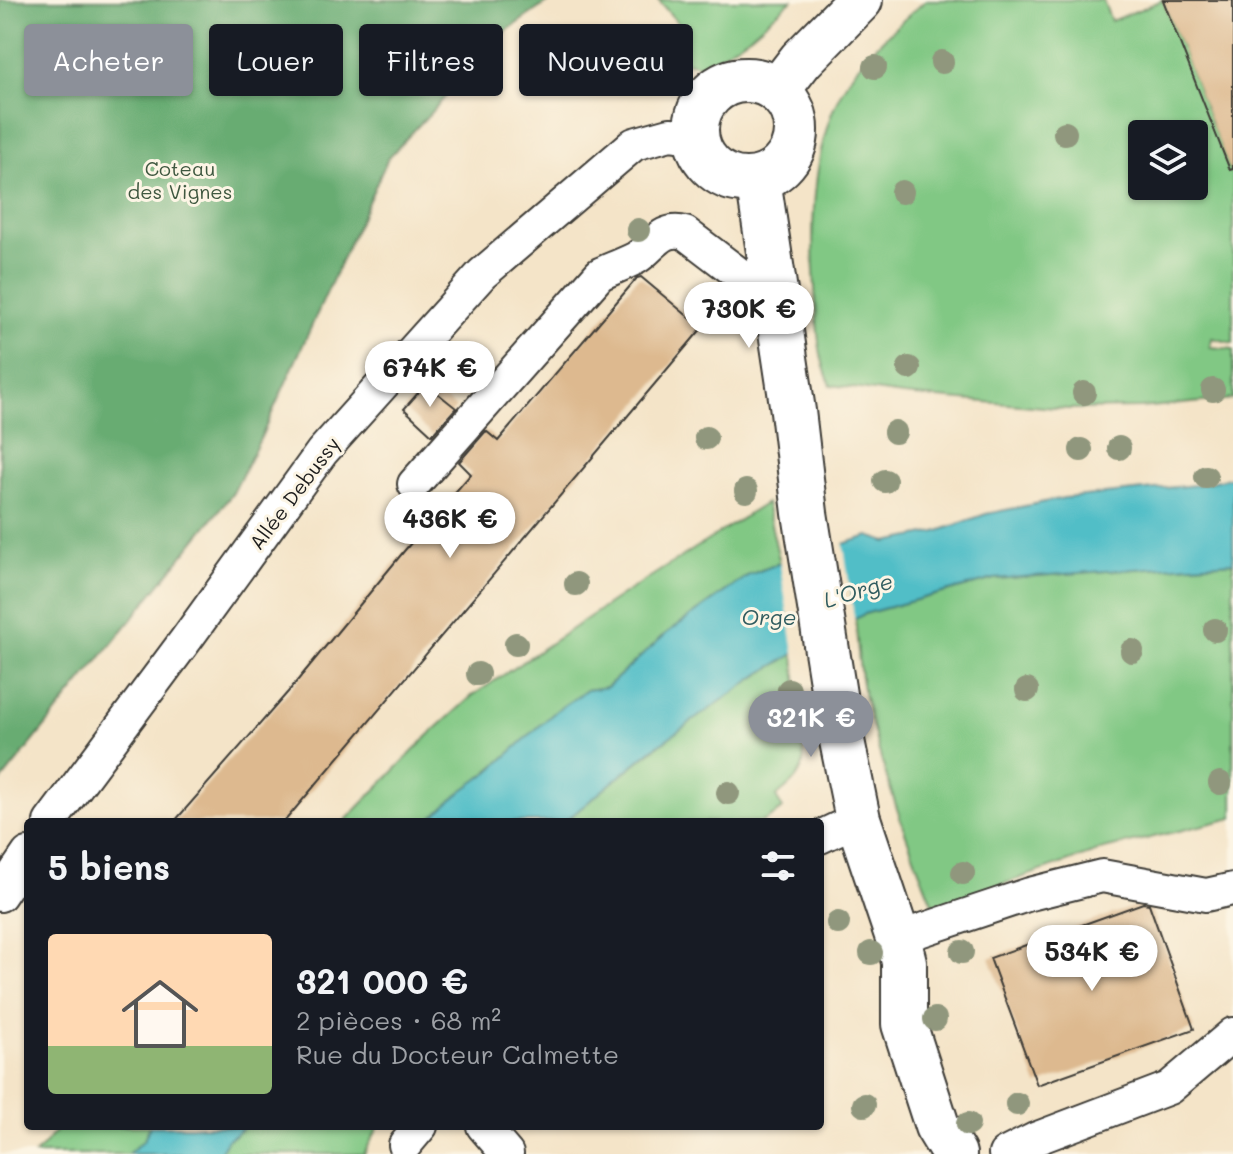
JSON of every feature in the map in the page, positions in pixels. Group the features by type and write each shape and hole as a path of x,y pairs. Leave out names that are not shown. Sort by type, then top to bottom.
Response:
{"street":[{"path":"777,91 801,60 860,0"},
{"path":"745,80 762,83 777,91 795,117 793,149 785,162 773,173 758,179 742,180 725,176 711,167 701,153 696,137 697,120 703,104 714,92 729,83 745,80"},
{"path":"758,179 831,685 839,828 898,938 904,962 904,1024 937,1126 954,1154"}],"lane":[{"name":"Allée Debussy","path":"53,818 322,452 482,274 634,144 670,134 696,137"},
{"path":"414,484 600,274 638,257 659,236 677,231 685,233 777,303"},
{"path":"0,895 24,860"},
{"path":"898,938 1030,894 1102,876 1206,895 1233,889"},
{"path":"1005,1154 1035,1139 1169,1088 1233,1034"},
{"path":"486,1130 507,1154"}],"green space":[{"name":"Coteau des Vignes","path":"0,0 551,0 503,35 503,24 359,24 359,96 446,96 388,158 233,493 0,783"},
{"path":"658,0 792,0 751,35 704,66 693,64 693,24 679,24"},
{"path":"926,0 1103,0 1111,21 1163,0 1233,177 1233,343 1212,338 1210,347 1233,349 1233,399 1140,408 1067,409 903,395 831,385 818,338 813,234 817,174 830,117 841,91 881,42"},
{"path":"766,503 780,563 749,575 667,633 607,687 587,690 432,818 348,818 472,696"},
{"path":"1233,562 1233,818 1104,849 934,908 895,804 872,725 861,678 855,618 994,579"},
{"path":"794,654 804,759 798,776 776,797 783,809 769,818 569,818 647,754 763,672"},
{"path":"57,1130 148,1130 144,1140 128,1154 35,1154"},
{"path":"241,1130 377,1130 364,1154 219,1154 227,1140"}],"water":[{"name":"Orge","path":"1233,477 1233,562 994,579 864,614 761,673 654,748 569,818 432,818 490,771 557,710 587,690 607,687 667,633 749,575 869,536 887,542 936,532 986,514 1064,498 1196,485"},
{"path":"148,1130 241,1130 227,1140 219,1154 128,1154 144,1140"}],"pier":[{"path":"843,540 855,623 795,658 779,559"}],"building":[{"path":"1163,0 1233,0 1233,169 1230,170"},
{"path":"641,277 702,328 287,818 178,818 471,474 459,462 486,431 498,441"},
{"path":"426,384 456,408 432,435 404,409"},
{"path":"1143,903 1149,904 1194,1029 1037,1085 990,958"}],"water label":[{"name":"L'Orge","path":"858,590"}]}
